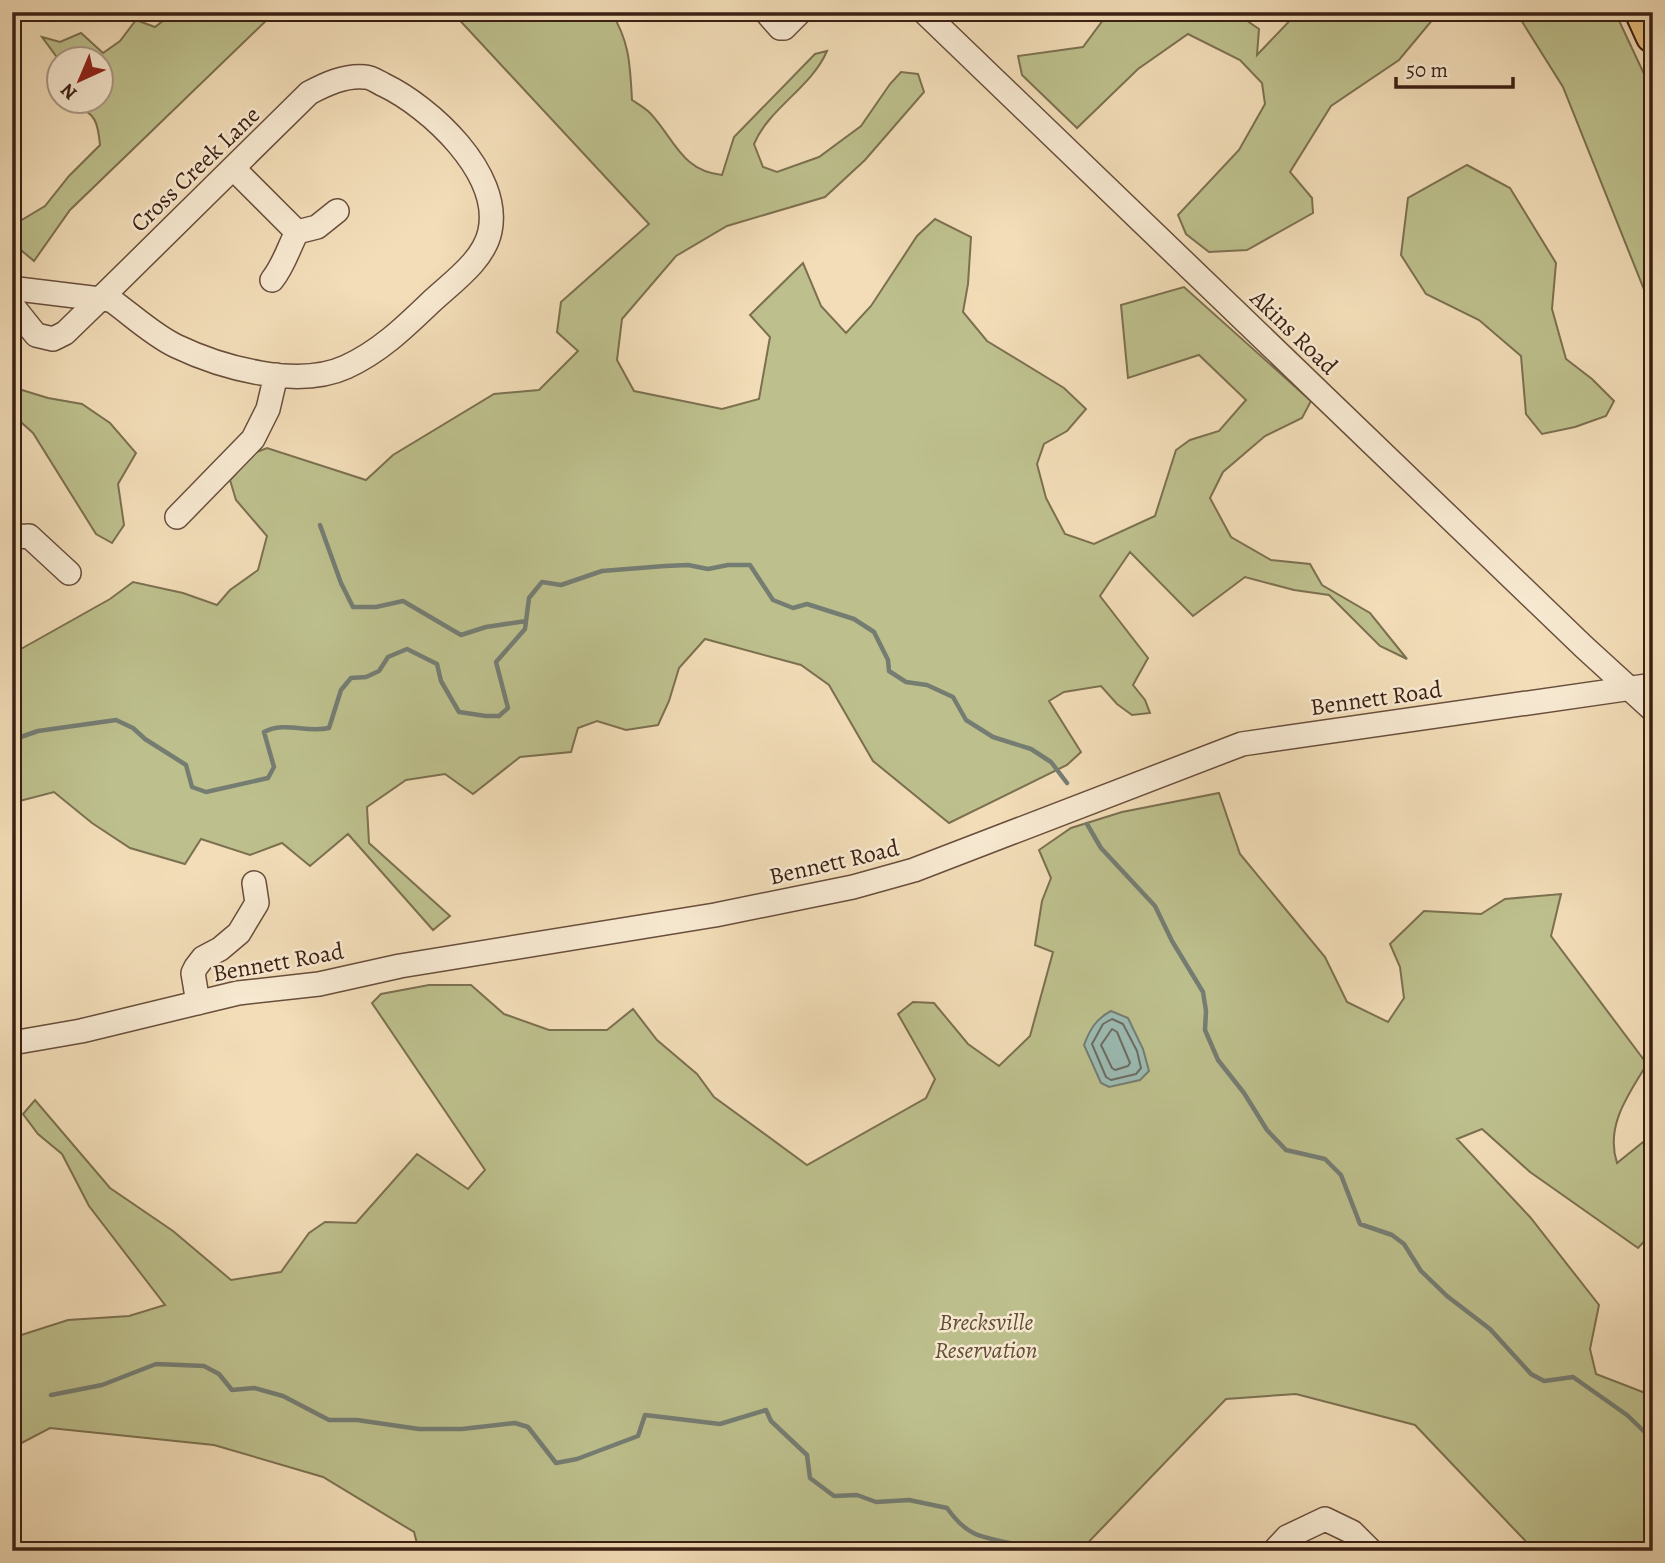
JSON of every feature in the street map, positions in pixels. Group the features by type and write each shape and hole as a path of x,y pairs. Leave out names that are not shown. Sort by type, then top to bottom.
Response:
{"highway":[{"path":"1642,12 1653,36"}],"street":[{"path":"766,12 780,28 784,28 800,12"},
{"name":"Akins Road","path":"924,12 1653,709"},
{"name":"Cross Creek Lane","path":"12,305 36,335 53,339 65,333 309,93 331,81 366,76 398,91 422,108 453,137 480,175 490,201 491,231 480,256 385,345 344,368 296,377 276,375"},
{"path":"233,168 297,232"},
{"path":"297,232 317,227 337,211"},
{"path":"272,280 284,265 297,232"},
{"path":"12,290 111,300 175,345 244,371 276,375 268,409 253,439 177,517"},
{"path":"12,537 29,536 69,573"},
{"name":"Bennett Road","path":"12,1043 81,1031 238,993 319,984 400,966 715,915 853,887 914,870 1242,744 1653,685"},
{"path":"198,1003 193,973 203,958 230,943 248,921 257,903 254,883"},
{"path":"1274,1551 1287,1537 1325,1519 1352,1532 1371,1551"}],"green space":[{"path":"174,12 275,12 70,210 34,261 16,246 20,221 45,206 69,176 100,145 98,130 92,116 116,116 116,46 113,46 136,20 155,27"},
{"path":"452,12 611,12 625,44 632,100 650,113 688,160 708,172 722,175 734,137 815,54 827,51 811,76 769,119 754,144 763,167 777,172 819,157 861,126 901,72 918,74 924,92 865,160 825,197 727,226 676,256 622,319 617,360 634,391 722,409 759,399 770,337 750,315 803,263 821,306 846,333 871,306 917,236 935,219 971,237 963,312 987,341 1064,388 1086,409 1067,431 1044,444 1037,464 1046,498 1065,534 1094,544 1155,516 1176,450 1190,440 1219,431 1246,400 1199,355 1128,378 1121,305 1184,287 1311,401 1302,418 1265,436 1223,472 1210,498 1231,537 1271,560 1310,564 1322,585 1370,613 1407,659 1380,646 1329,595 1294,590 1245,577 1193,616 1130,552 1100,596 1148,658 1133,685 1145,700 1150,713 1132,715 1117,704 1101,686 1064,692 1049,701 1081,752 1067,765 949,823 873,761 829,685 801,665 705,639 679,668 658,725 626,730 597,721 578,728 571,752 520,757 473,794 445,774 406,780 367,807 369,843 450,916 433,930 348,834 310,866 282,843 250,855 201,839 185,864 130,848 92,823 54,792 12,803 12,654 110,599 133,582 183,593 217,605 230,590 258,570 267,536 236,500 230,480 254,453 267,448 366,480 393,455 494,394 539,390 578,351 557,332 561,302 649,224"},
{"path":"1109,12 1234,12 1259,29 1257,55 1298,12 1439,12 1399,60 1331,106 1290,172 1312,198 1313,213 1247,250 1209,252 1186,234 1178,215 1239,150 1265,104 1262,83 1240,60 1188,34 1138,69 1077,128 1022,75 1018,56 1083,47"},
{"path":"1516,12 1615,12 1653,93 1653,312 1563,87"},
{"path":"81,33 95,46 49,46 42,37 60,42"},
{"path":"1467,165 1510,188 1556,263 1552,309 1566,359 1614,401 1606,416 1575,427 1542,434 1526,414 1521,356 1479,320 1426,294 1401,255 1408,198"},
{"path":"12,387 48,398 82,404 110,423 136,453 118,484 124,525 112,543 96,534 33,433 12,414"},
{"name":"Brecksville Reservation","path":"1219,793 1240,854 1325,957 1347,1002 1388,1022 1404,998 1400,967 1390,944 1424,911 1481,914 1505,899 1561,894 1551,936 1647,1064 1620,1111 1614,1149 1617,1163 1653,1134 1653,1232 1638,1248 1530,1172 1482,1129 1457,1139 1530,1217 1599,1305 1590,1349 1596,1374 1653,1396 1653,1551 1535,1551 1415,1425 1296,1394 1226,1399 1080,1551 419,1551 414,1532 323,1477 214,1445 50,1428 12,1448 12,1338 68,1320 129,1316 165,1305 89,1206 62,1154 38,1134 23,1114 35,1100 110,1188 173,1231 231,1280 281,1272 309,1233 325,1222 356,1223 417,1154 468,1189 485,1170 372,1003 381,994 429,985 471,985 504,1014 549,1030 607,1030 633,1009 657,1040 697,1074 714,1097 807,1165 926,1098 935,1079 898,1014 913,1002 934,1003 968,1044 999,1066 1030,1036 1053,952 1035,945 1042,901 1051,878 1039,850 1071,828 1122,812"}],"water":[{"path":"1111,1011 1128,1018 1143,1049 1149,1071 1140,1080 1109,1087 1101,1083 1084,1045 1094,1025"}],"waterway":[{"path":"320,525 341,583 353,607 376,607 403,601 461,635 486,627 526,621"},
{"path":"12,740 38,731 116,720 133,728 145,739 186,765 192,787 206,792 268,778 274,767 264,732 280,727 329,728 341,690 351,678 366,677 379,671 388,657 407,649 437,664 441,681 459,712 499,716 508,708 496,662 525,629 529,598 542,582 561,585 602,571 688,565 708,569 750,565 773,600 793,608 807,604 854,619 874,632 888,660 889,671 906,682 927,685 953,697 966,720 993,737 1031,749 1051,762 1067,783"},
{"path":"1087,824 1101,848 1155,906 1172,941 1203,992 1205,1030 1218,1060 1244,1093 1267,1130 1286,1150 1325,1159 1341,1175 1360,1224 1392,1235 1404,1244 1421,1271 1447,1296 1490,1329 1531,1374 1544,1381 1573,1377 1627,1415 1653,1440"},
{"path":"51,1395 102,1385 156,1364 204,1366 219,1374 232,1390 254,1388 283,1396 329,1420 357,1420 419,1429 462,1429 515,1423 528,1427 556,1463 577,1459 638,1436 645,1415 720,1424 766,1410 771,1421 807,1455 810,1478 834,1496 857,1495 876,1502 909,1500 947,1508 967,1529 981,1536 1010,1543 1015,1551"}]}
